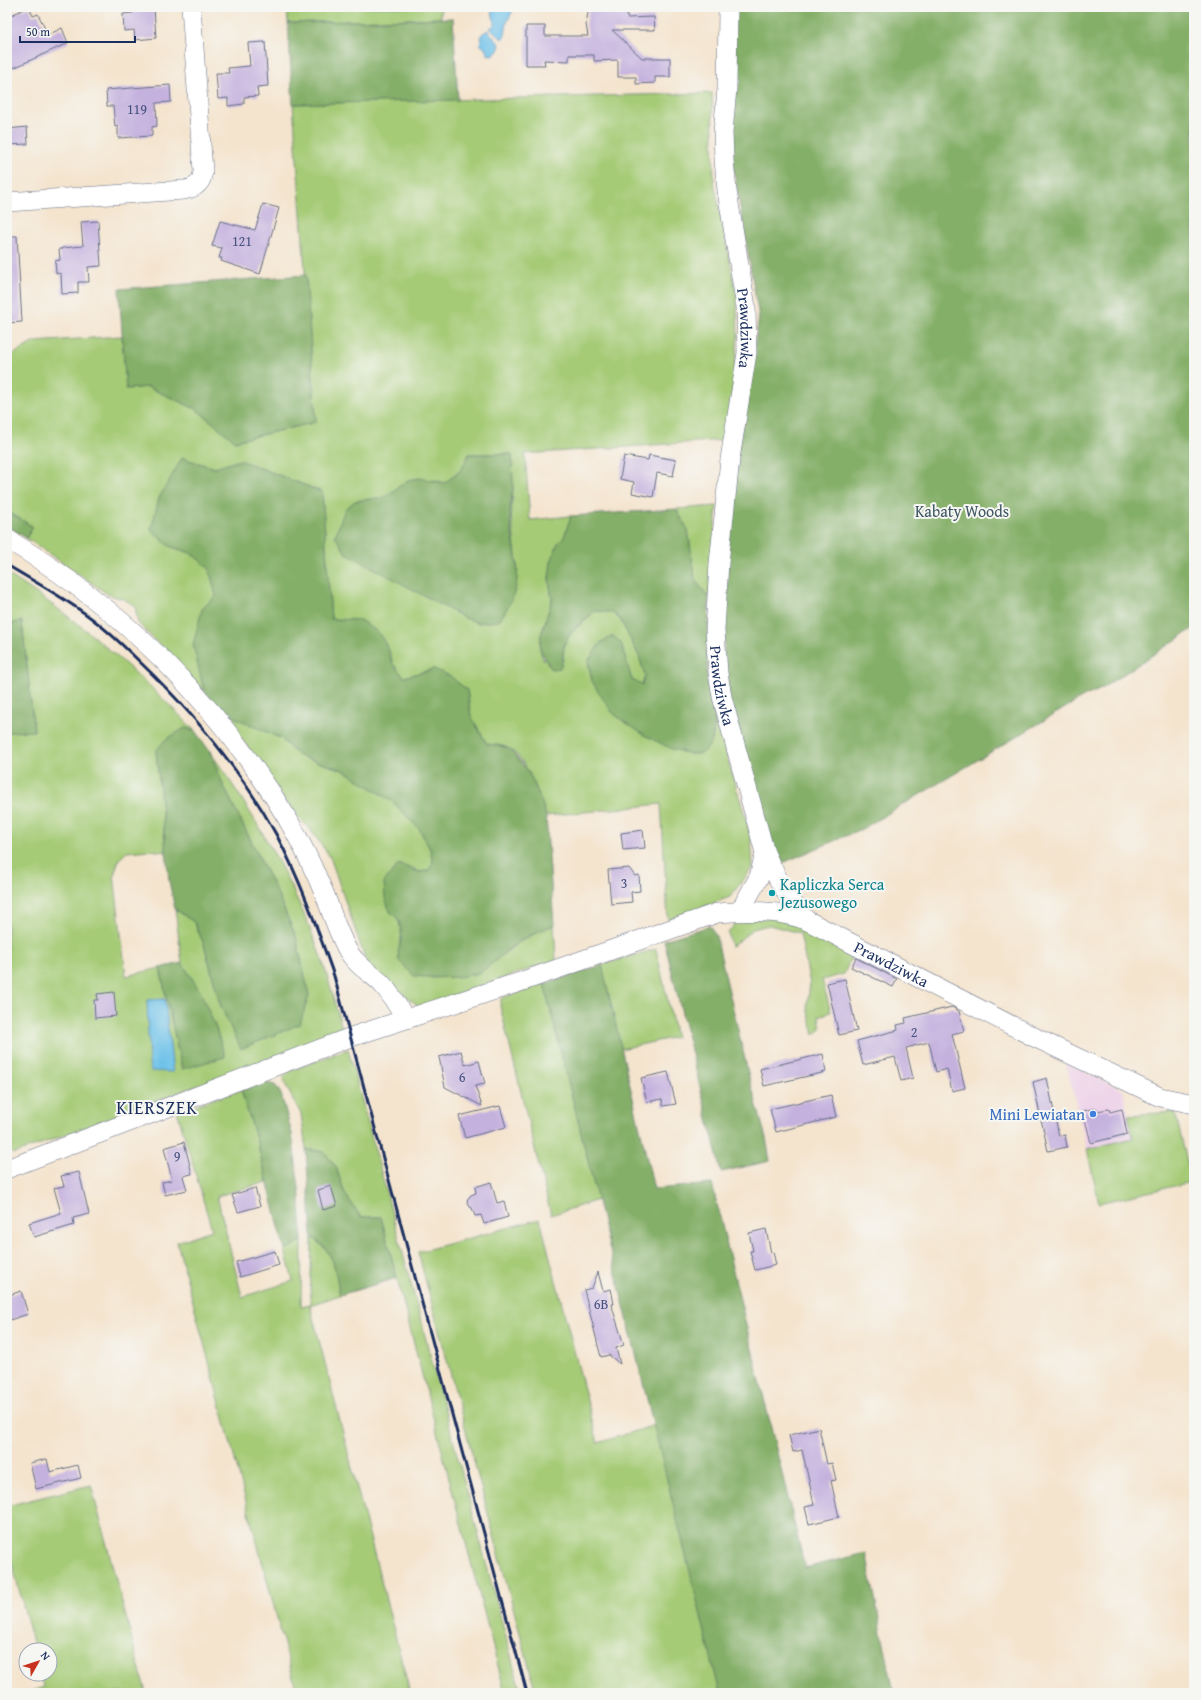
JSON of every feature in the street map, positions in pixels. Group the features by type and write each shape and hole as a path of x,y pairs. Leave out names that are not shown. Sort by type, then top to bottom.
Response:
{"street":[{"path":"7,202 184,190 196,187 200,183 203,171 191,7"},
{"name":"Prawdziwka","path":"728,7 727,89 723,132 724,160 727,192 746,307 747,353 730,459 719,563 715,630 718,673 722,697 765,853 773,872 806,920 1036,1038 1160,1097 1194,1104"},
{"path":"7,539 34,555 121,620 157,653 223,724 287,818 306,855 324,895 337,931 349,954 395,998 405,1019"},
{"path":"740,910 759,877 765,853"},
{"path":"7,1169 157,1113 351,1037 508,986 717,913 740,910 774,912 792,914 806,920"}],"shaded area":[{"path":"1066,1063 1123,1090 1133,1138 1087,1149"}],"green space":[{"path":"287,7 441,7 441,18 288,23"},
{"name":"Kabaty Woods","path":"733,7 1194,7 1194,628 1099,690 1085,696 862,829 778,865 734,734 724,652 728,513 759,317 732,160"},
{"path":"453,18 458,100 293,104 288,23"},
{"path":"712,93 714,182 737,297 738,337 725,440 525,454 530,520 571,516 564,537 558,543 549,578 552,600 541,635 540,649 543,659 563,661 564,644 572,632 595,611 611,612 620,619 639,656 645,675 642,686 632,680 626,664 588,661 592,681 613,713 646,736 699,754 708,747 712,739 715,718 751,835 753,867 730,897 668,920 661,804 546,816 532,779 521,760 508,748 487,744 471,716 467,690 434,669 404,677 393,664 388,648 360,620 331,619 322,492 240,460 215,468 182,458 169,546 191,553 209,568 217,596 202,609 204,691 138,623 135,606 124,599 109,595 26,538 33,527 7,511 7,358 34,342 122,336 126,389 148,387 196,409 235,441 316,422 293,104","holes":["469,454 512,454 513,489 511,514 518,572 355,501 385,497 393,492 434,480 445,483 461,470"]},
{"path":"306,275 316,422 235,441 196,409 148,387 126,389 119,289"},
{"path":"469,454 512,454 513,488 510,512 511,528 516,555 517,579 509,605 499,621 478,623 465,618 346,553 335,536 345,509 355,501 385,497 408,480 419,478 445,483 461,470"},
{"path":"182,458 215,468 240,460 322,492 331,619 360,620 378,632 388,648 393,664 404,677 434,669 450,676 467,690 471,716 487,744 510,749 528,771 540,797 546,816 554,925 524,939 486,968 471,975 446,978 414,976 399,961 398,952 402,937 399,921 395,915 390,912 385,898 384,882 399,864 419,872 428,871 433,863 430,849 420,830 392,801 343,770 299,756 280,738 223,712 204,691 193,645 202,609 216,596 209,568 191,553 169,546 151,530 159,498"},
{"path":"717,506 709,598 695,580 688,530 676,509"},
{"path":"676,509 688,530 695,580 709,598 707,682 715,718 712,741 707,749 699,754 690,754 672,749 646,736 613,713 599,693 592,681 588,661 601,642 613,636 621,643 632,680 642,685 645,675 639,656 620,619 611,612 595,611 570,634 565,643 560,668 551,669 540,649 541,635 552,600 549,578 551,562 558,543 564,537 571,516"},
{"path":"7,511 33,527 26,538 7,526"},
{"path":"7,574 58,609 106,647 129,667 195,731 185,728 156,751 166,852 150,850 127,852 119,859 114,875 126,976 160,968 182,1069 200,991 182,963 175,909 194,922 204,944 221,1007 309,995 296,937 277,893 224,787 209,750 241,798 271,848 297,899 323,962 343,1031 14,1154 7,1150 7,732 34,730 22,621 7,625"},
{"path":"22,621 34,731 7,732 7,625"},
{"path":"223,712 280,738 299,756 343,770 392,801 420,830 430,849 433,864 428,871 419,872 411,867 395,915 401,930 399,946 431,978 453,977 478,973 518,943 541,930 554,925 556,960 420,1007 368,967 330,857 310,829 292,811"},
{"path":"185,728 195,731 209,750 224,787 277,893 296,937 309,995 300,1024 241,1049 221,1007 204,944 194,922 175,909 169,881 156,751 165,740"},
{"path":"773,918 795,925 854,951 844,974 822,980 831,1012 819,1016 821,1029 814,1035 807,1007 810,984 800,933 769,925 753,929 731,947 728,933 739,919"},
{"path":"710,926 716,936 750,1081 766,1138 770,1161 721,1172 664,940"},
{"path":"656,949 676,1037 621,1049 602,965"},
{"path":"182,963 200,991 216,1028 225,1057 182,1069 160,968"},
{"path":"602,965 654,1189 712,1184 805,1568 866,1553 894,1693 720,1693 544,984"},
{"path":"544,984 598,1200 551,1215 500,1006 501,998"},
{"path":"348,1049 521,1693 505,1693 381,1217 361,1217 345,1194 336,1167 324,1152 306,1149 301,1114 283,1077 290,1071"},
{"path":"264,1082 275,1085 281,1094 292,1134 300,1196 302,1241 285,1250 256,1138 241,1090"},
{"path":"241,1090 256,1138 267,1182 217,1196 242,1297 293,1281 285,1250 302,1241 301,1307 310,1305 410,1693 297,1693 177,1242 212,1230 177,1111"},
{"path":"1175,1112 1192,1182 1099,1203 1087,1149 1133,1138 1128,1115"},
{"path":"306,1149 324,1152 336,1167 345,1194 361,1217 381,1217 397,1278 340,1295 335,1270 330,1256 326,1250 312,1237"},
{"path":"540,1219 598,1443 655,1425 720,1693 536,1693 418,1252"},
{"path":"312,1237 326,1250 330,1256 335,1270 340,1295 310,1305"},
{"path":"91,1485 146,1693 27,1693 44,1687 43,1682 58,1682 58,1642 33,1642 7,1544 7,1495 10,1505"}],"water":[{"path":"491,7 511,7 513,10 507,22 505,36 502,39 490,28 495,25"},
{"path":"488,30 500,45 498,51 492,55 487,54 486,49 480,44 482,34"},
{"path":"165,999 173,1072 151,1071 149,1063 147,1000"}],"building":[{"path":"29,7 33,16 38,14 48,35 62,28 68,43 7,71 7,17"},
{"path":"132,7 154,7 156,38 135,40 134,30 124,31 123,14 133,13"},
{"path":"589,7 627,7 627,18 654,17 655,30 612,30 642,58 670,58 670,77 655,77 655,83 636,84 636,77 618,77 618,60 594,61 594,55 569,55 569,61 544,60 545,65 526,65 526,26 545,26 545,36 588,36 586,24"},
{"path":"265,42 268,86 257,87 258,96 244,97 244,104 228,106 228,98 218,99 216,73 229,73 228,68 250,66 248,43"},
{"path":"170,85 171,102 156,103 157,126 152,127 152,136 118,138 118,126 115,127 113,106 107,106 106,90"},
{"path":"27,127 28,144 7,145 7,129"},
{"path":"263,204 279,208 260,274 221,261 222,258 219,258 222,248 212,246 220,221 255,230"},
{"path":"98,221 101,266 88,267 89,282 78,282 78,293 62,294 61,274 56,273 55,261 60,260 59,249 83,246 81,222"},
{"path":"7,236 17,236 22,322 7,323"},
{"path":"649,455 676,460 673,476 657,473 653,497 632,493 634,482 620,479 624,456 648,460"},
{"path":"643,830 645,848 623,850 621,833"},
{"path":"629,868 635,876 639,875 640,891 631,892 632,902 611,904 608,870"},
{"path":"856,958 897,979 893,987 851,967"},
{"path":"845,979 857,1031 839,1035 827,983"},
{"path":"114,992 116,1016 95,1018 94,1000 98,1000 97,994"},
{"path":"952,1007 959,1011 964,1031 952,1034 965,1088 952,1091 947,1069 936,1072 929,1042 906,1048 913,1078 901,1081 895,1057 863,1065 857,1041 898,1030 897,1025 906,1023 905,1018"},
{"path":"461,1051 465,1065 479,1061 485,1084 475,1086 482,1106 445,1087 439,1057"},
{"path":"823,1054 826,1072 764,1086 760,1069"},
{"path":"668,1072 676,1104 663,1106 662,1099 647,1102 641,1078"},
{"path":"1047,1078 1059,1136 1065,1135 1067,1147 1048,1151 1033,1082"},
{"path":"831,1095 836,1117 776,1132 770,1109"},
{"path":"500,1106 506,1127 465,1138 459,1116"},
{"path":"1096,1108 1097,1111 1109,1109 1110,1112 1122,1109 1127,1134 1091,1143 1083,1111"},
{"path":"184,1142 192,1174 183,1176 187,1190 165,1195 162,1182 172,1180 164,1148"},
{"path":"79,1172 89,1214 73,1218 74,1225 34,1237 29,1223 61,1213 54,1188 64,1186 61,1176"},
{"path":"491,1182 497,1203 504,1201 508,1217 484,1224 481,1215 475,1216 467,1200 471,1195 476,1193 475,1187"},
{"path":"331,1186 337,1206 323,1210 318,1190"},
{"path":"255,1188 260,1206 238,1212 232,1195"},
{"path":"766,1229 771,1253 773,1252 776,1265 755,1270 750,1251 753,1251 749,1233"},
{"path":"275,1251 279,1265 240,1277 236,1262"},
{"path":"598,1272 603,1291 611,1289 614,1304 612,1304 613,1310 624,1345 616,1348 620,1364 609,1355 601,1357 584,1290 592,1288"},
{"path":"21,1291 28,1314 7,1321 7,1296"},
{"path":"819,1428 827,1464 832,1463 836,1480 831,1481 839,1517 809,1524 805,1507 814,1505 809,1481 802,1450 793,1452 789,1435"},
{"path":"47,1459 50,1472 78,1465 81,1478 36,1489 30,1463"}],"railway":[{"path":"7,565 60,596 94,620 126,648 180,702 233,766 263,812 294,870 334,976 527,1693"}],"place":[{"name":"Kapliczka Serca Jezusowego","path":"772,893"},
{"name":"Mini Lewiatan","path":"1093,1114"}],"district":[{"name":"KIERSZEK","path":"157,1108"}]}
